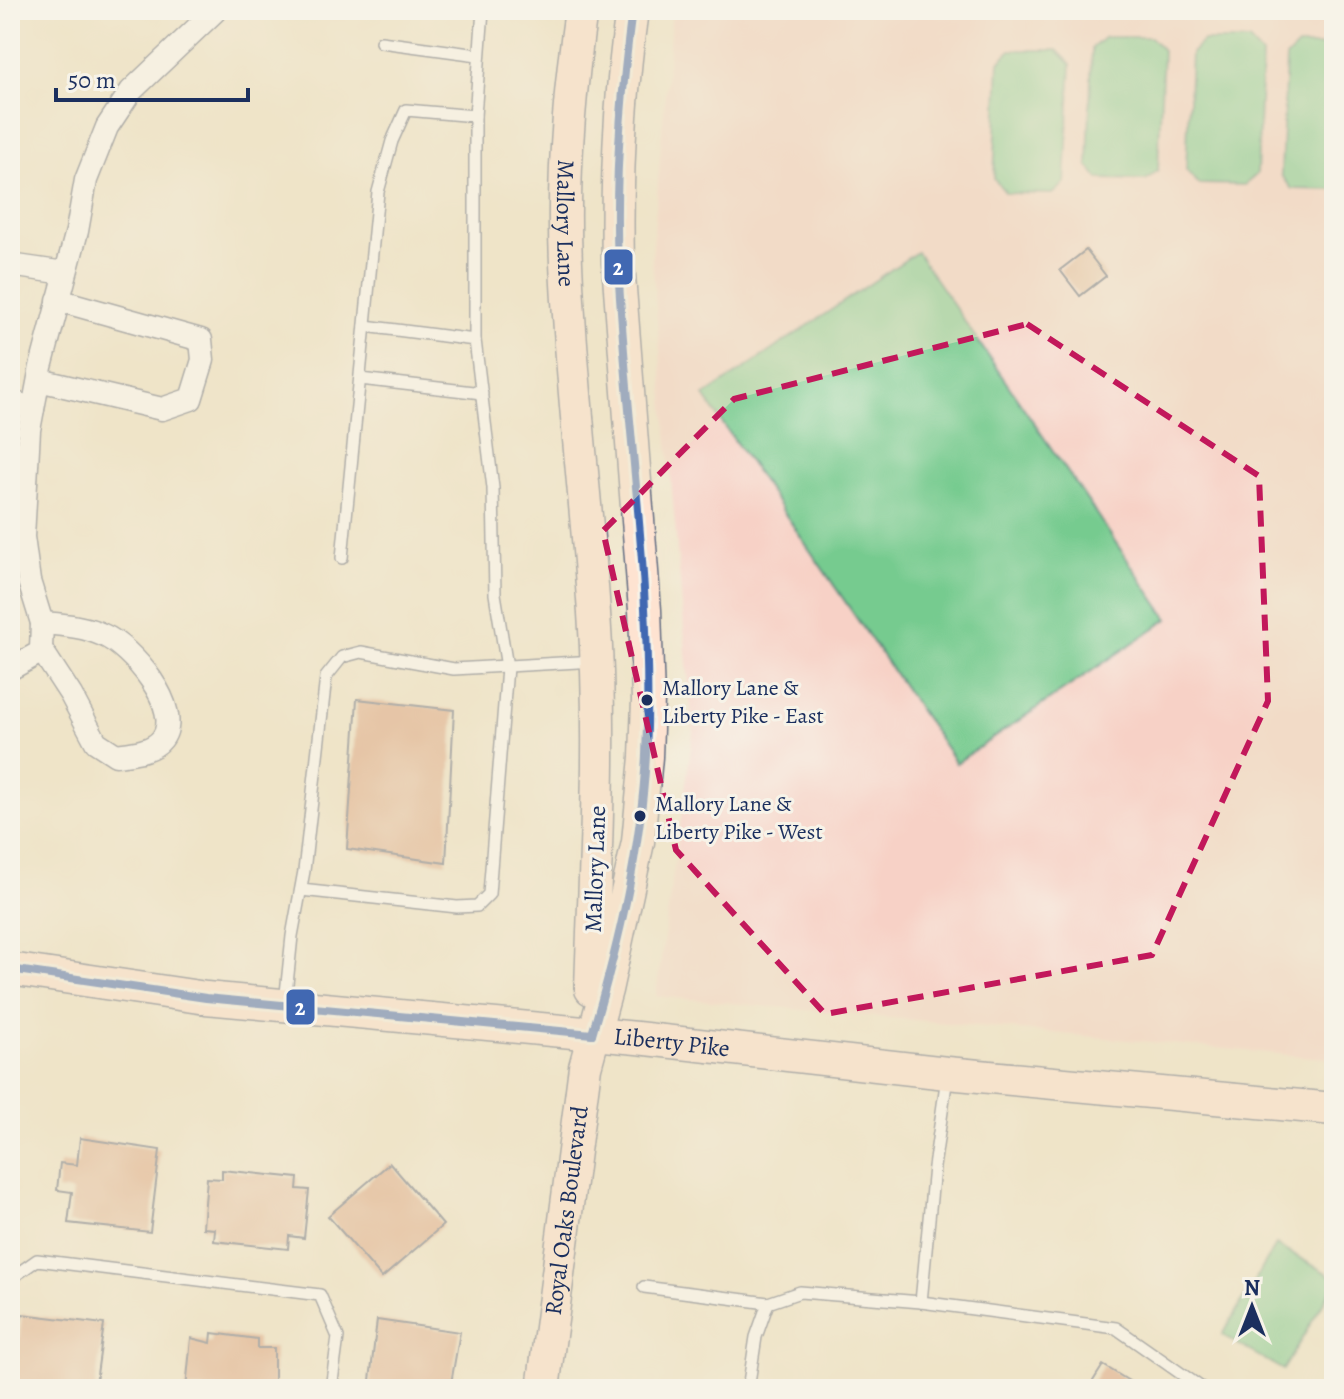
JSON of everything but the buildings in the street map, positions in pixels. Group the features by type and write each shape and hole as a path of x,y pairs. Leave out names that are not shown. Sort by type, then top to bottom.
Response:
{"main road":[{"name":"Mallory Lane","path":"581,10 567,130 566,263 597,661 599,759 592,1034"},
{"name":"Mallory Lane","path":"592,1034 606,990 638,842 646,757 645,610 616,205 617,151 632,10"},
{"name":"Liberty Pike","path":"10,969 206,998 1334,1109"},
{"name":"Royal Oaks Boulevard","path":"543,1389 585,1067 592,1034"}],"street":[{"path":"42,623 78,626 106,636 132,657 160,692 169,720 162,739 144,751 116,755 96,742 71,695 41,649 42,623 29,581 23,537 29,430 77,231 86,180 107,127 131,91 216,10"},
{"path":"10,265 65,273"},
{"path":"39,380 162,409 191,399 203,360 201,340 58,300"},
{"path":"10,401 33,409"},
{"path":"10,669 41,649"}],"lane":[{"path":"301,890 457,907 477,906 489,894 507,667 495,594 493,488 475,340 475,116 483,10"},
{"path":"381,42 478,55"},
{"path":"342,558 378,192 392,141 406,110 475,116"},
{"path":"365,326 475,340"},
{"path":"360,379 482,393"},
{"path":"284,1006 326,677 342,657 361,652 454,669 597,661"},
{"path":"921,1302 947,1073"},
{"path":"10,1279 37,1260 320,1295 338,1337 331,1389"},
{"path":"644,1287 768,1303 800,1292 921,1302 1116,1328 1203,1389"},
{"path":"748,1389 756,1337 768,1303"}],"highlighted area":[{"path":"1027,324 1259,476 1268,701 1152,955 825,1014 676,850 603,531 734,399"}],"shaded area":[{"path":"672,10 1334,10 1334,1059 656,996 693,733 652,258"}],"green space":[{"path":"1105,37 1150,37 1163,50 1158,170 1146,180 1099,179 1088,165 1092,48"},
{"path":"1203,41 1249,41 1262,55 1257,174 1245,185 1198,184 1186,170 1191,53"},
{"path":"1298,46 1334,46 1334,190 1292,189 1281,175 1286,58"},
{"path":"1011,50 1057,50 1071,64 1065,183 1053,194 1006,193 994,179 999,62"},
{"path":"917,252 1168,619 956,763 704,396"},
{"path":"1276,1245 1334,1277 1334,1285 1283,1370 1222,1335"}],"transit line":[{"name":"2","path":"592,1034 627,896 639,826 646,755 643,571 617,232 619,137 632,10"},
{"name":"2","path":"10,969 206,998 592,1034"}],"place":[{"name":"Mallory Lane & Liberty Pike - East","path":"647,700"},
{"name":"Mallory Lane & Liberty Pike - West","path":"640,816"}]}
